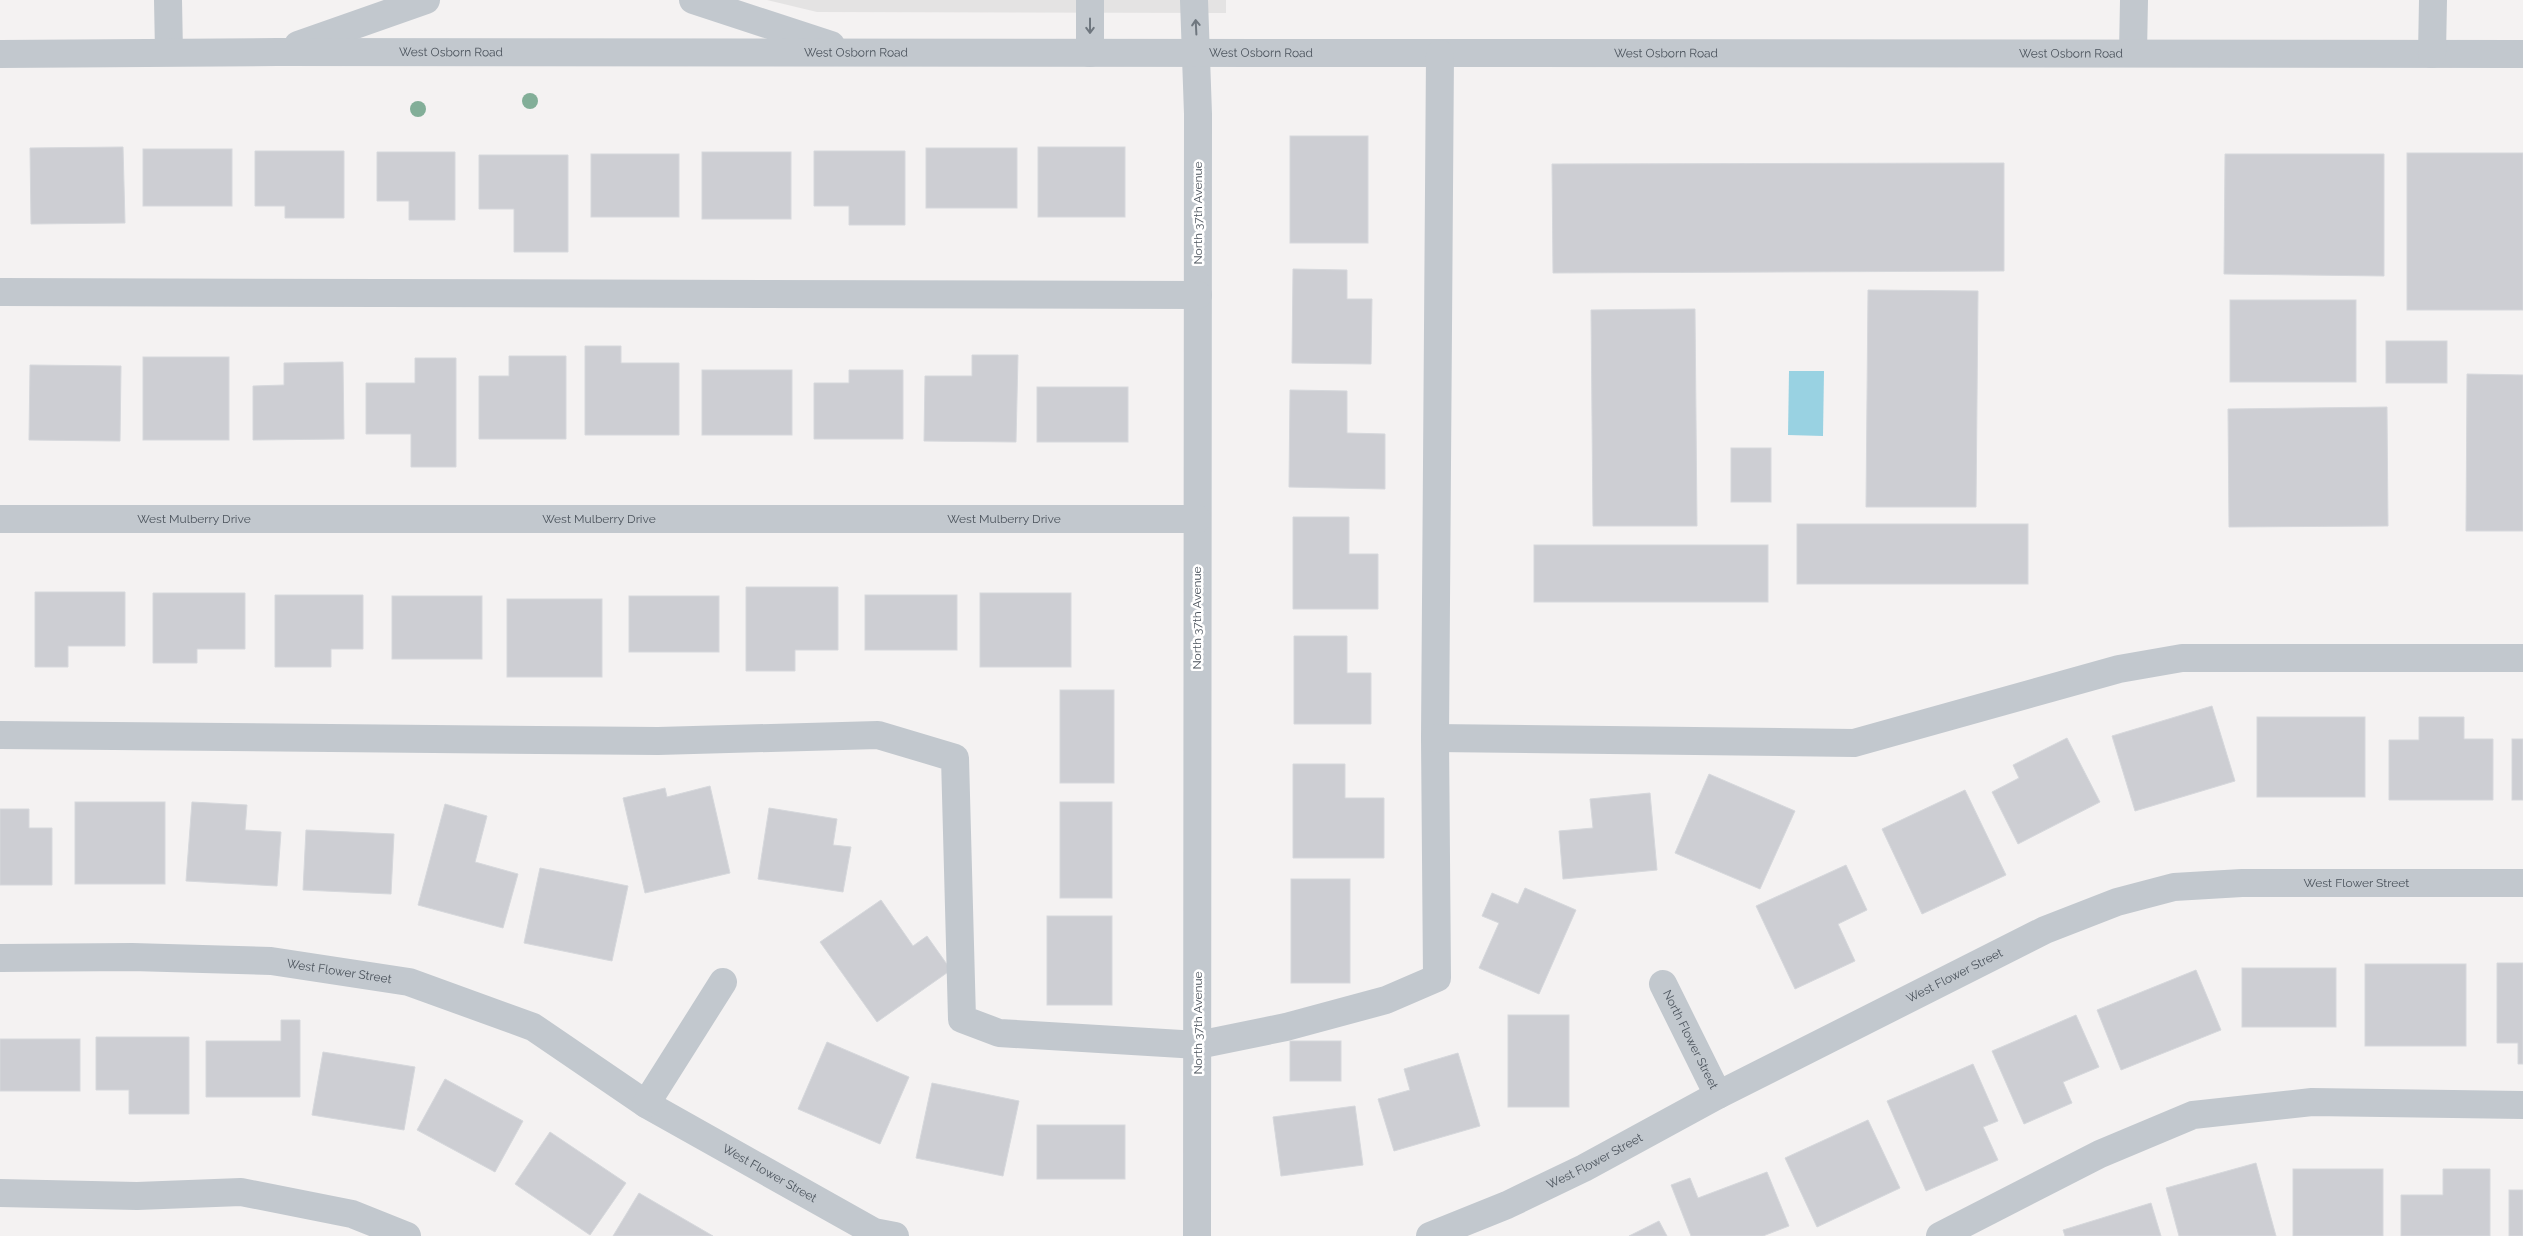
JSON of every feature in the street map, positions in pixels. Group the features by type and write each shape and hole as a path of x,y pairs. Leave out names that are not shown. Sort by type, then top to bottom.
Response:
{"street":[{"path":"168,0 169,52"},
{"path":"277,52 426,0"},
{"path":"693,0 854,52"},
{"path":"1090,0 1090,52"},
{"name":"North 37th Avenue","path":"1194,0 1197,53 1198,295 1197,1236"},
{"path":"2133,53 2134,0"},
{"path":"2432,54 2433,0"},
{"name":"West Osborn Road","path":"0,54 169,52 2523,54"},
{"path":"0,735 658,741 878,735 955,758 962,1018 999,1033 1198,1045 1286,1027 1386,1000 1437,978 1435,738 1440,54"},
{"path":"0,292 1198,295"},
{"name":"West Mulberry Drive","path":"0,519 1197,519"},
{"path":"1435,738 1854,743 2119,669 2182,658 2523,658"},
{"name":"West Flower Street","path":"1430,1236 1507,1205 1584,1168 1718,1096 2045,930 2117,902 2174,887 2242,883 2523,883"},
{"name":"West Flower Street","path":"0,958 270,961 408,982 533,1027 646,1104 874,1232 895,1236"},
{"path":"646,1104 723,982"},
{"name":"North Flower Street","path":"1663,984 1718,1096"},
{"path":"1940,1236 2100,1154 2193,1114 2312,1102 2523,1105"},
{"path":"0,1193 137,1196 241,1192 352,1214 407,1236"}],"shaded area":[{"path":"767,0 1226,0 1226,13 817,12"}],"water":[{"path":"1789,371 1824,371 1823,436 1788,435"}],"building":[{"path":"1290,136 1368,136 1368,243 1290,243"},
{"path":"123,147 125,223 31,224 30,148"},
{"path":"1038,147 1125,147 1125,217 1038,217"},
{"path":"926,148 1017,148 1017,208 926,208"},
{"path":"143,149 232,149 232,206 143,206"},
{"path":"255,151 344,151 344,218 285,218 285,206 255,206"},
{"path":"814,151 905,151 905,225 849,225 849,206 814,206"},
{"path":"377,152 455,152 455,220 409,220 409,201 377,201"},
{"path":"702,152 791,152 791,219 702,219"},
{"path":"2407,153 2523,153 2523,310 2407,310"},
{"path":"591,154 679,154 679,217 591,217"},
{"path":"2225,154 2384,154 2384,276 2224,274"},
{"path":"479,155 568,155 568,252 514,252 514,209 479,209"},
{"path":"2004,163 2004,271 1553,273 1552,164"},
{"path":"1293,269 1347,270 1347,299 1372,299 1371,364 1292,363"},
{"path":"1868,290 1978,291 1976,507 1866,507"},
{"path":"2230,300 2356,300 2356,382 2230,382"},
{"path":"1695,309 1697,526 1593,526 1591,310"},
{"path":"2386,341 2447,341 2447,383 2386,383"},
{"path":"585,346 621,346 621,363 679,363 679,435 585,435"},
{"path":"972,355 1018,355 1016,442 924,441 925,376 972,376"},
{"path":"509,356 566,356 566,439 479,439 479,376 509,376"},
{"path":"143,357 229,357 229,440 143,440"},
{"path":"415,358 456,358 456,467 411,467 411,434 366,434 366,383 415,383"},
{"path":"343,362 344,439 253,440 253,386 284,385 284,363"},
{"path":"30,365 121,366 120,441 29,440"},
{"path":"702,370 792,370 792,435 702,435"},
{"path":"849,370 903,370 903,439 814,439 814,383 849,383"},
{"path":"2467,374 2523,375 2523,531 2466,531"},
{"path":"1037,387 1128,387 1128,442 1037,442"},
{"path":"1290,390 1347,391 1347,433 1385,434 1385,489 1289,487"},
{"path":"2387,407 2388,526 2229,527 2228,409"},
{"path":"1731,448 1771,448 1771,502 1731,502"},
{"path":"1293,517 1349,517 1349,554 1378,554 1378,609 1293,609"},
{"path":"1797,524 2028,524 2028,584 1797,584"},
{"path":"1534,545 1768,545 1768,602 1534,602"},
{"path":"746,587 838,587 838,650 795,650 795,671 746,671"},
{"path":"35,592 125,592 125,646 68,646 68,667 35,667"},
{"path":"153,593 245,593 245,649 197,649 197,663 153,663"},
{"path":"980,593 1071,593 1071,667 980,667"},
{"path":"275,595 363,595 363,649 331,649 331,667 275,667"},
{"path":"865,595 957,595 957,650 865,650"},
{"path":"392,596 482,596 482,659 392,659"},
{"path":"629,596 719,596 719,652 629,652"},
{"path":"507,599 602,599 602,677 507,677"},
{"path":"1294,636 1347,636 1347,673 1371,673 1371,724 1294,724"},
{"path":"1060,690 1114,690 1114,783 1060,783"},
{"path":"2212,706 2235,781 2135,811 2112,736"},
{"path":"2257,717 2365,717 2365,797 2257,797"},
{"path":"2419,717 2464,717 2464,739 2493,739 2493,800 2389,800 2389,740 2419,740"},
{"path":"2067,738 2100,802 2018,844 1992,792 2019,778 2013,765"},
{"path":"2512,739 2523,739 2523,800 2512,800"},
{"path":"1293,764 1345,764 1345,798 1384,798 1384,858 1293,858"},
{"path":"1709,774 1795,811 1760,889 1675,853"},
{"path":"710,786 730,873 645,893 623,798 665,788 667,797"},
{"path":"1965,790 2006,875 1922,914 1882,829"},
{"path":"1650,793 1657,870 1563,879 1559,831 1593,828 1590,799"},
{"path":"75,802 165,802 165,884 75,884"},
{"path":"192,802 247,805 245,830 281,832 277,886 186,881"},
{"path":"1060,802 1112,802 1112,898 1060,898"},
{"path":"445,804 487,816 475,862 518,874 503,928 418,905"},
{"path":"769,808 837,819 833,845 851,847 843,892 758,879"},
{"path":"0,809 29,809 29,828 52,828 52,885 0,885"},
{"path":"306,830 394,834 391,894 303,890"},
{"path":"1846,865 1867,910 1838,924 1855,961 1795,989 1756,906"},
{"path":"540,868 628,886 612,961 524,943"},
{"path":"1291,879 1350,879 1350,983 1291,983"},
{"path":"1525,888 1576,910 1539,994 1479,968 1499,923 1482,916 1492,893 1518,904"},
{"path":"881,900 913,946 927,936 951,970 877,1022 820,942"},
{"path":"1047,916 1112,916 1112,1005 1047,1005"},
{"path":"2497,963 2523,963 2523,1064 2518,1064 2518,1043 2497,1043"},
{"path":"2365,964 2466,964 2466,1046 2365,1046"},
{"path":"2242,968 2336,968 2336,1027 2242,1027"},
{"path":"2196,970 2221,1030 2121,1070 2097,1010"},
{"path":"1508,1015 1569,1015 1569,1107 1508,1107"},
{"path":"2076,1015 2099,1067 2063,1082 2072,1103 2024,1124 1992,1051"},
{"path":"281,1020 300,1020 300,1097 206,1097 206,1041 281,1041"},
{"path":"96,1037 189,1037 189,1114 129,1114 129,1090 96,1090"},
{"path":"0,1039 80,1039 80,1091 0,1091"},
{"path":"1290,1041 1341,1041 1341,1081 1290,1081"},
{"path":"827,1042 909,1077 880,1144 798,1109"},
{"path":"323,1052 415,1067 404,1130 312,1115"},
{"path":"1458,1053 1480,1126 1394,1151 1378,1099 1410,1090 1404,1069"},
{"path":"1973,1064 1998,1121 1983,1127 1998,1160 1926,1191 1887,1101"},
{"path":"445,1079 523,1121 495,1172 417,1130"},
{"path":"932,1083 1019,1101 1003,1176 916,1158"},
{"path":"1355,1106 1363,1165 1281,1176 1273,1117"},
{"path":"1868,1120 1900,1188 1817,1227 1785,1158"},
{"path":"1037,1125 1125,1125 1125,1179 1037,1179"},
{"path":"550,1132 626,1183 590,1235 515,1184"},
{"path":"2256,1163 2276,1236 2179,1236 2166,1188"},
{"path":"2293,1169 2383,1169 2383,1236 2293,1236"},
{"path":"2443,1169 2490,1169 2490,1236 2401,1236 2401,1195 2443,1195"},
{"path":"1767,1172 1789,1226 1763,1236 1691,1236 1671,1185 1690,1178 1698,1198"},
{"path":"2509,1190 2523,1190 2523,1236 2509,1236"},
{"path":"639,1193 713,1236 613,1236"},
{"path":"2151,1203 2161,1236 2065,1236 2063,1230"},
{"path":"1659,1221 1667,1236 1629,1236"}]}
